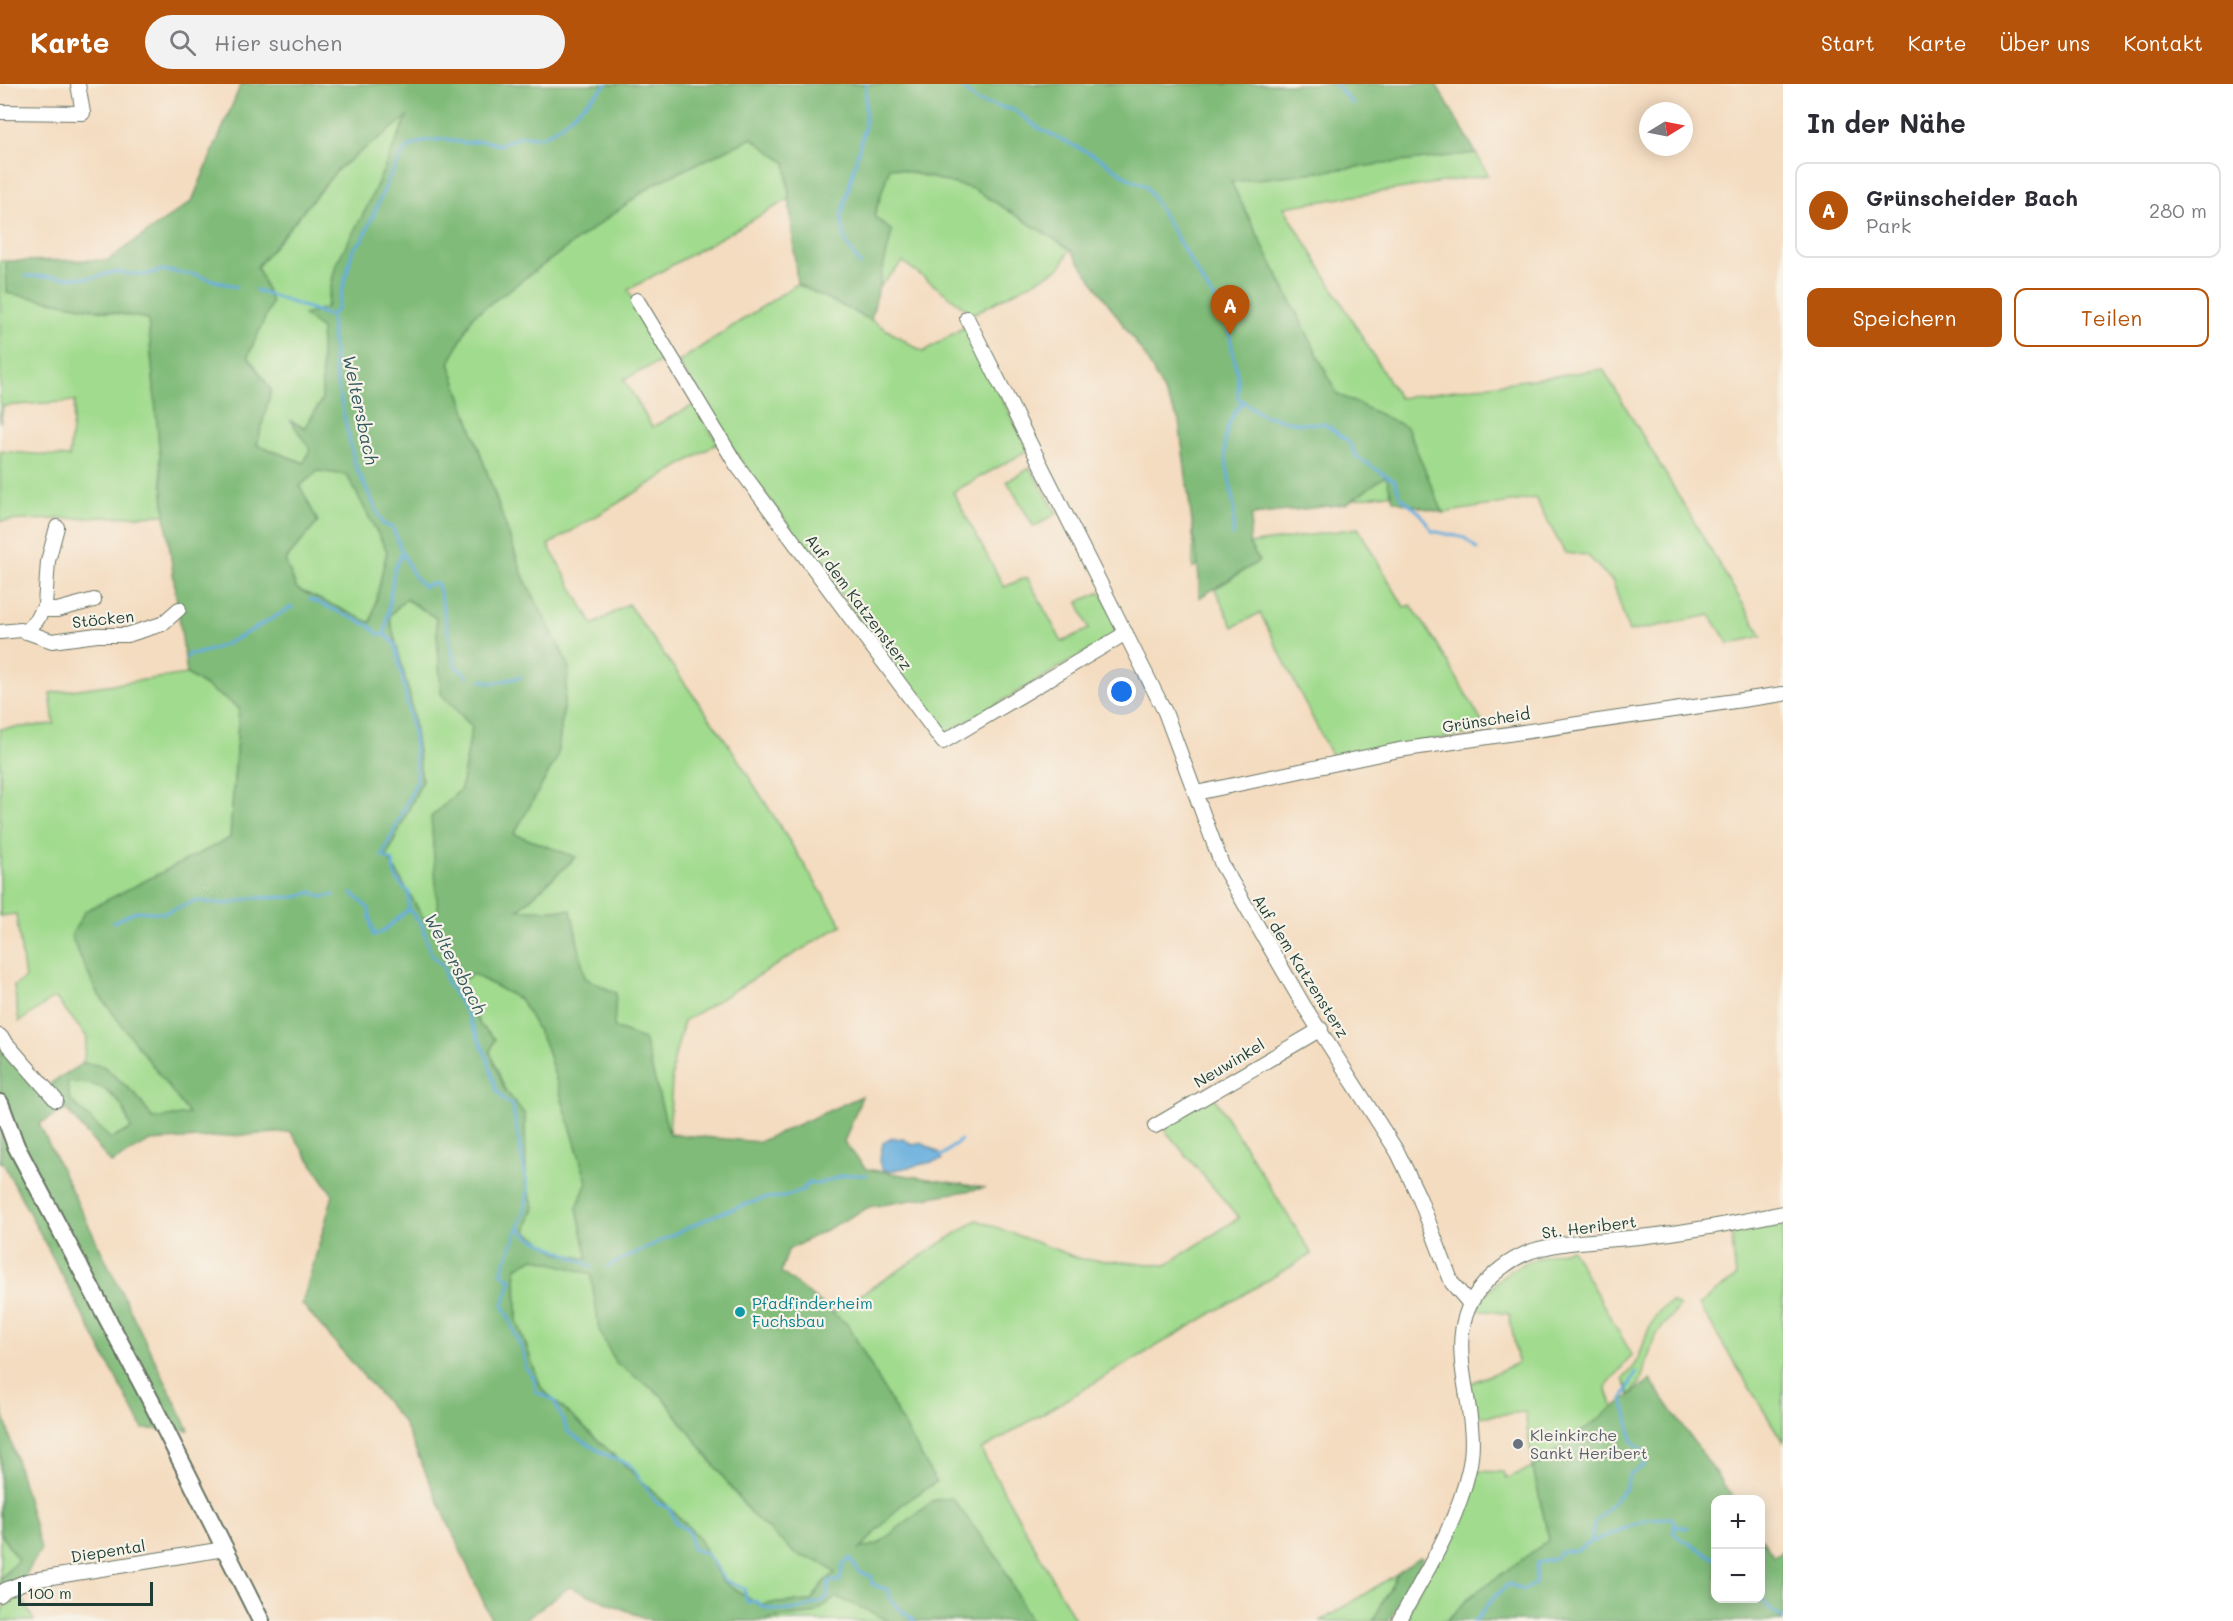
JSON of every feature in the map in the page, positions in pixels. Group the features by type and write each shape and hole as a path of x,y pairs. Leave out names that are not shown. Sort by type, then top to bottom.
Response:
{"main road":[{"path":"0,1104 16,1146 152,1403 261,1621"}],"street":[{"path":"0,112 83,113 78,84"},
{"name":"Auf dem Katzensterz","path":"637,300 736,464 943,742 1126,633"},
{"name":"Auf dem Katzensterz","path":"967,318 1165,712 1231,881 1398,1153 1419,1197 1452,1283 1470,1304"},
{"path":"26,632 44,610 48,561 57,527"},
{"name":"Stöcken","path":"44,610 57,610 94,600"},
{"name":"Stöcken","path":"0,632 26,632 52,641 97,635 127,635 162,624 179,609"},
{"name":"Grünscheid","path":"1196,793 1399,750 1783,694"},
{"name":"Neuwinkel","path":"1155,1126 1321,1029"},
{"path":"0,1036 56,1100"},
{"name":"St. Heribert","path":"1399,1621 1432,1561 1462,1498 1470,1466 1471,1423 1463,1375 1461,1338 1470,1304 1496,1270 1523,1255 1549,1246 1670,1234 1783,1214"},
{"name":"Diepental","path":"0,1595 5,1590 27,1581 224,1549"}],"green space":[{"path":"241,84 1436,84 1476,153 1231,182 1337,394 1407,427 1443,513 1393,500 1386,476 1346,504 1252,515 1249,544 1259,561 1199,598 1199,577 1179,421 1145,356 1070,249 974,189 890,167 874,216 892,231 871,320 797,284 786,163 752,138 654,184 473,316 449,363 523,576 569,666 557,758 514,834 576,857 518,910 571,910 585,978 616,993 614,1028 644,1039 669,1134 759,1142 862,1096 844,1142 866,1169 985,1188 869,1207 788,1250 781,1272 848,1325 936,1482 901,1505 860,1549 878,1544 934,1500 952,1498 1000,1561 1030,1621 890,1621 837,1597 812,1614 771,1618 768,1621 652,1621 570,1587 522,1621 492,1621 403,1422 302,1304 333,1195 291,1132 150,1141 111,1163 66,1109 39,1124 189,1430 143,1429 2,1161 0,1162 0,1039 51,1094 51,1083 83,1063 103,1066 136,1095 153,1119 189,1114 96,991 71,936 85,911 230,838 239,708 187,674 165,515 148,319 7,293 6,261 108,260 192,201","holes":["407,117 366,209 336,264 327,307 304,315 321,329 322,400 305,428 291,421 310,449 304,463 257,445 271,390 248,356 272,302 257,267 338,169","318,471 347,475 387,551 371,623 297,589 285,561 318,522 300,486","406,599 436,618 441,694 472,727 461,789 431,817 438,912 424,919 387,856 422,781 410,697 389,616","473,974 521,1000 546,1046 587,1182 577,1208 588,1259 559,1253 526,1231 534,1207 526,1184 525,1115 505,1090 490,1052 495,1039 481,1026 457,983","67,1083 91,1084 100,1087 116,1098 122,1106 131,1129 111,1139 70,1100","534,1258 591,1274 599,1330 615,1362 662,1396 751,1514 797,1555 821,1562 835,1573 824,1582 811,1601 758,1604 722,1581 697,1536 654,1492 541,1388 517,1320 516,1268"]},
{"path":"408,116 366,209 336,264 321,329 322,400 304,428 292,422 310,449 305,463 257,445 271,390 248,356 272,302 257,267 338,169"},
{"path":"804,131 895,168 974,189 1070,249 1060,268 973,314 903,262 877,289 787,178 789,199 628,290 666,359 624,379 652,427 694,405 718,443 548,545 593,625 628,604 729,745 842,925 684,1021 673,1063 669,1134 644,1039 614,1028 585,978 571,910 517,911 575,858 514,834 557,758 569,666 523,576 449,363 473,316 654,184 752,138 783,161","holes":["885,181 874,216 871,200"]},
{"path":"1476,153 1488,175 1284,207 1399,398 1603,369 1762,636 1729,644 1710,615 1629,632 1613,582 1587,555 1565,553 1535,498 1443,513 1432,487 1234,518 1245,539 1193,568 1193,514 1201,449 1316,351 1231,182"},
{"path":"0,261 6,261 7,293 148,319 165,515 0,521 0,451 69,457 75,401 3,406 0,423"},
{"path":"797,284 871,320 923,352 964,327 1029,450 953,492 1004,587 1027,577 1062,642 1089,629 1078,602 1101,592 1121,632 945,734 738,457 678,362"},
{"path":"1030,468 1057,513 1034,527 1007,481"},
{"path":"318,471 347,475 387,551 371,623 297,589 285,561 318,522 300,486"},
{"path":"1358,528 1404,607 1411,605 1436,642 1487,731 1332,757 1260,613 1233,627 1215,589 1259,561 1249,544"},
{"path":"406,599 436,618 441,693 472,727 461,789 431,817 439,912 424,919 387,856 422,781 410,697 389,616"},
{"path":"187,674 239,708 230,838 86,911 96,991 190,1114 153,1119 136,1095 103,1066 83,1063 87,1037 55,997 19,1022 14,986 25,978 16,914 0,916 0,729 54,724 50,693"},
{"path":"473,974 521,1000 546,1046 587,1182 577,1208 588,1260 559,1253 526,1231 534,1207 526,1184 525,1115 505,1090 490,1052 495,1039 481,1026 457,983"},
{"path":"66,1082 98,1084 122,1105 131,1129 110,1139 70,1100"},
{"path":"1212,1094 1312,1254 981,1450 1076,1621 1030,1621 1000,1561 934,1500 878,1544 859,1550 901,1505 936,1482 848,1325 832,1313 977,1220 1081,1259 1166,1265 1239,1218 1163,1128"},
{"path":"1783,1221 1783,1442 1699,1305 1736,1277 1731,1231"},
{"path":"1571,1249 1632,1355 1606,1387 1613,1408 1533,1468 1525,1412 1477,1417 1469,1384 1518,1363 1509,1314 1474,1309 1495,1284 1515,1268 1539,1257"},
{"path":"534,1258 592,1274 615,1362 662,1396 751,1514 797,1554 821,1562 835,1573 824,1582 811,1601 758,1604 722,1581 697,1536 654,1492 541,1388 517,1320 516,1267"},
{"path":"1671,1302 1680,1306 1655,1336 1640,1383 1630,1395 1623,1379 1637,1363 1653,1320"},
{"path":"1650,1380 1731,1495 1711,1495 1711,1603 1765,1603 1765,1544 1774,1556 1783,1551 1783,1621 1446,1621 1471,1596 1549,1540 1533,1468"},
{"path":"0,1402 41,1549 23,1580 0,1588 0,1579 18,1560 0,1533"},
{"path":"1533,1468 1549,1540 1471,1596 1446,1621 1404,1621 1475,1471 1503,1472 1506,1478"},
{"path":"0,1533 18,1560 0,1579"},
{"path":"1420,1557 1423,1558 1389,1621 1373,1621 1398,1573"},
{"path":"1398,1573 1373,1621 1321,1621"},
{"path":"19,1592 34,1621 0,1621 3,1608"},
{"path":"837,1596 890,1621 768,1621 770,1618 812,1614"}],"water":[{"path":"892,1138 904,1139 912,1145 922,1143 939,1153 942,1160 890,1171 883,1170 879,1162 883,1143"}],"waterway":[{"name":"Weltersbach","path":"607,84 560,126 542,137 521,136 498,145 485,141 464,143 446,139 424,141 411,146 403,153 389,178 363,239 353,249 337,310 331,314 335,374 355,465 383,524 393,528 402,552 394,571 385,634 395,644 414,737 417,781 382,856 393,861 396,878 409,892 409,909 422,925 431,954 444,967 446,981 466,1012 487,1057 496,1089 505,1101 512,1104 528,1190 525,1211 501,1273 512,1280 503,1304 523,1352 526,1368 534,1378 536,1392 554,1400 568,1432 604,1454 629,1464 657,1503 669,1508 676,1523 689,1531 692,1549 706,1553 725,1580 744,1589 747,1602 755,1601 763,1606 781,1610 801,1608 819,1602 827,1598 829,1581 840,1581 843,1564 850,1558 859,1572 871,1576 872,1584 888,1590 892,1602 914,1621"},
{"path":"861,266 846,243 841,218 865,126 866,84"},
{"path":"958,84 978,102 1014,110 1040,129 1101,159 1128,178 1146,186 1209,292 1225,310 1238,379 1238,398 1262,415 1297,423 1325,424 1348,441 1357,457 1395,481 1400,496 1421,514 1432,531 1465,538 1477,549"},
{"path":"1335,84 1353,104"},
{"path":"25,276 92,278 114,272 145,275 162,270 196,275 236,287"},
{"path":"256,290 331,316"},
{"path":"1233,536 1234,508 1225,440 1233,415 1243,401"},
{"path":"403,554 414,576 424,587 429,584 438,584 455,665 467,676"},
{"path":"310,599 370,626 379,635 385,634"},
{"path":"187,658 188,654 199,653 226,643 292,607"},
{"path":"481,680 493,683 521,677"},
{"path":"114,922 136,911 164,913 195,901 228,904 251,898 297,897 312,892 322,897 334,895"},
{"path":"352,893 369,909 373,935 382,932 409,909"},
{"path":"939,1158 961,1140"},
{"path":"608,1266 715,1215 765,1198 784,1197 803,1190 809,1182 818,1184 845,1175 867,1175"},
{"path":"519,1228 530,1237 591,1266"},
{"path":"1591,1541 1594,1524 1625,1489 1630,1474 1645,1465 1641,1449 1632,1439 1623,1398 1636,1372"},
{"path":"1473,1621 1509,1584 1524,1590 1535,1584 1537,1563 1554,1559 1561,1552 1577,1550 1647,1519 1672,1518 1675,1526 1673,1532 1678,1537 1711,1556"},
{"path":"1675,1526 1687,1528"},
{"path":"1765,1603 1770,1610 1783,1618"}],"place":[{"name":"Grünscheider Bach","path":"1230,335"},
{"name":"Pfadfinderheim Fuchsbau","path":"740,1312"},
{"name":"Kleinkirche Sankt Heribert","path":"1518,1444"}]}
